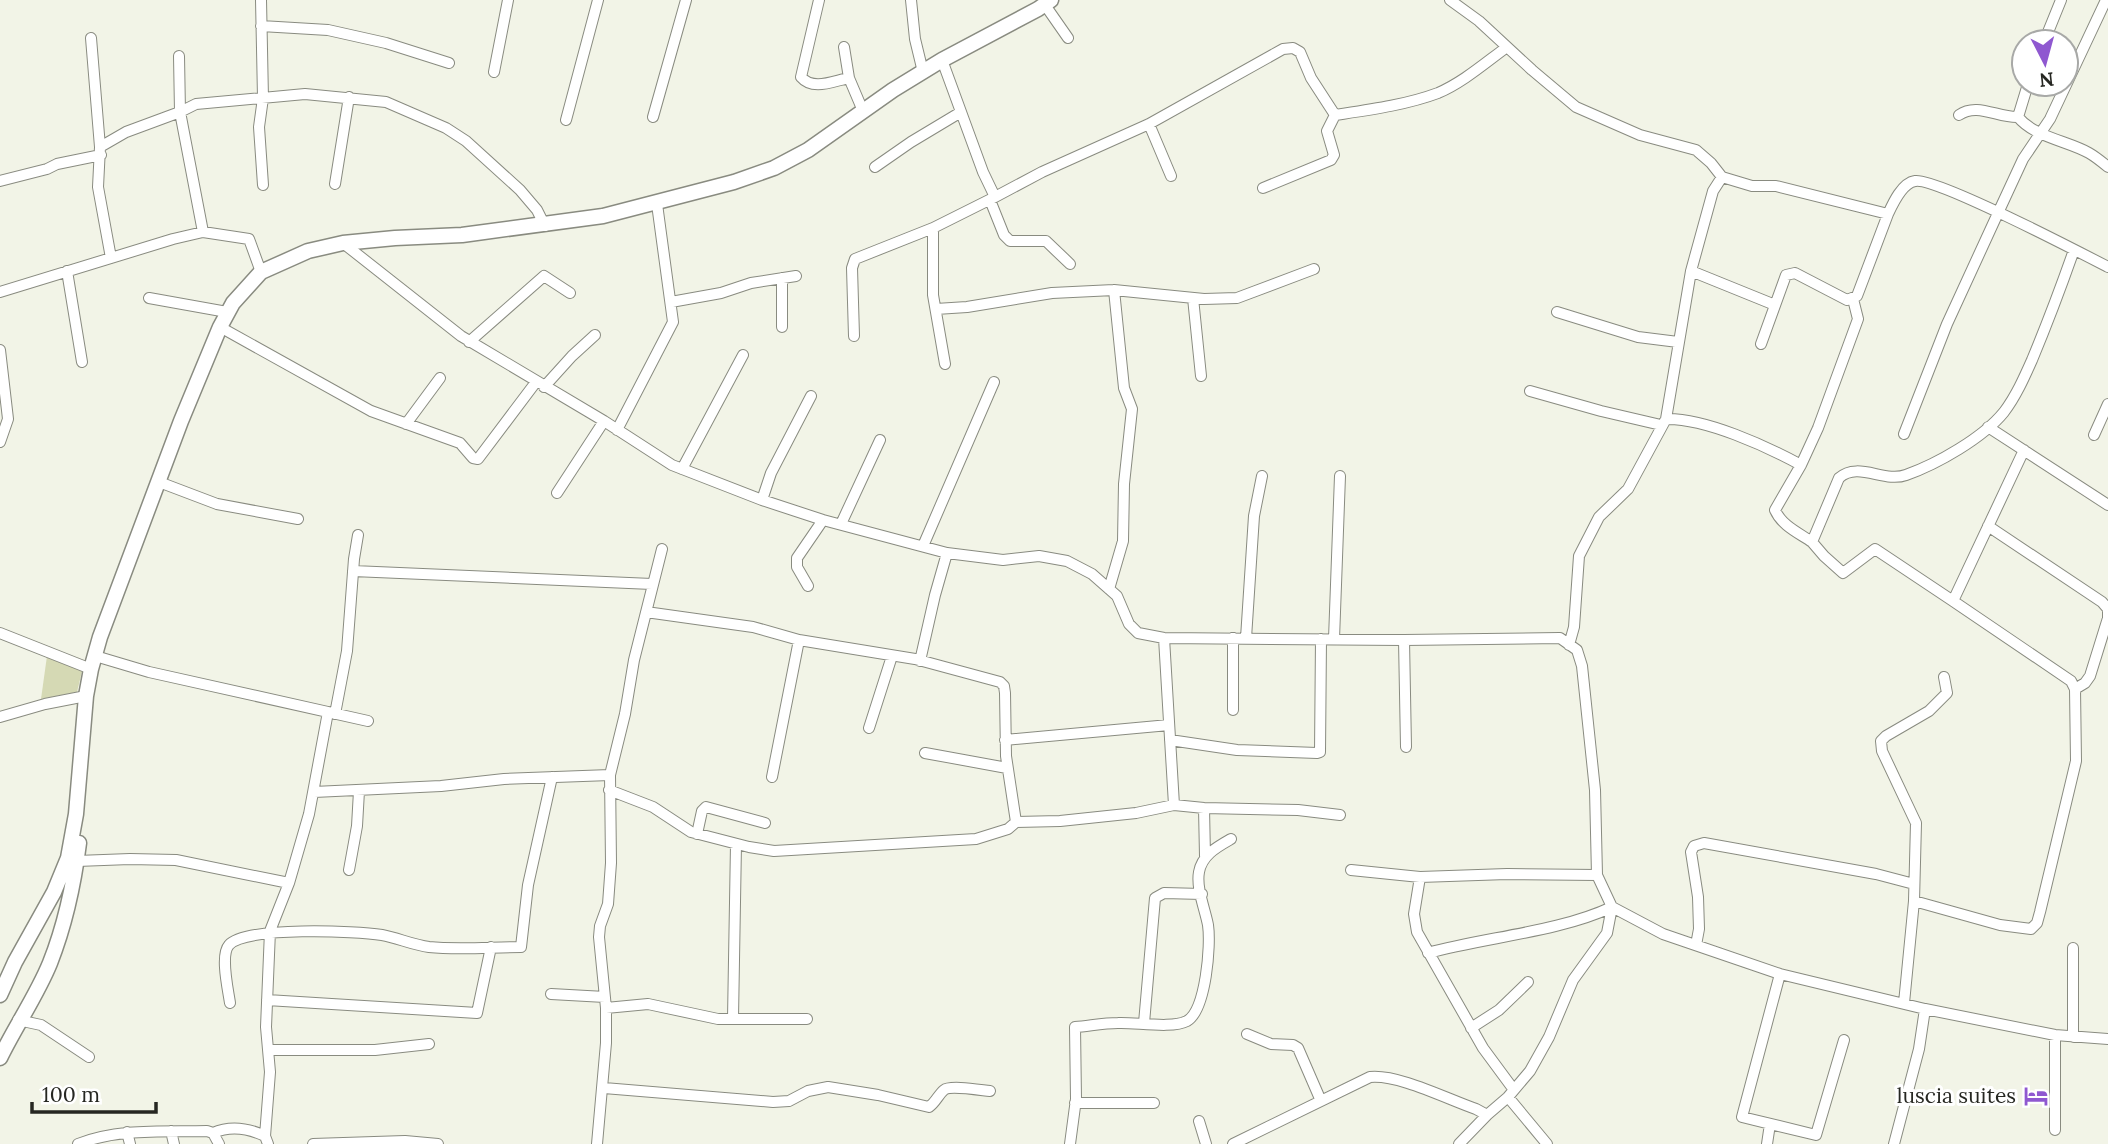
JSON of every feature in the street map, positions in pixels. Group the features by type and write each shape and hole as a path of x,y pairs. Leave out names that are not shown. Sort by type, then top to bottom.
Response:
{"street":[{"path":"261,0 263,98 259,127 263,186"},
{"path":"494,72 508,0"},
{"path":"566,120 598,0"},
{"path":"653,117 686,0"},
{"path":"819,0 801,77 809,84 815,85 849,78"},
{"path":"911,0 915,39 923,72"},
{"path":"1450,0 1479,21 1576,107 1640,135 1696,150 1711,163 1721,177 1752,186 1776,186 1888,214"},
{"path":"2050,28 2061,0"},
{"path":"1904,434 1947,324 2023,159 2056,107 2106,0"},
{"path":"0,995 15,961 54,892 68,858 76,814 90,669 220,327 227,312 261,272 308,250 343,243 545,226 657,204 734,182 774,168 808,150 942,60 1041,4 1068,38"},
{"path":"261,26 328,30 386,43 449,62"},
{"path":"90,38 101,151 98,187 111,258"},
{"path":"844,47 849,78 863,111"},
{"path":"1335,115 1369,110 1436,93 1451,87 1507,47"},
{"path":"854,336 852,268 855,259 933,228 1042,172 1149,124 1249,66 1283,50 1293,48 1300,52 1311,78 1335,115"},
{"path":"179,56 180,112 203,232"},
{"path":"942,60 1004,235 1010,241 1046,241 1070,264"},
{"path":"0,181 101,151 126,132 196,104 305,94 349,97 386,102 446,128 466,141 520,190 537,209 545,226"},
{"path":"335,184 349,97"},
{"path":"2018,117 2024,98"},
{"path":"1959,115 1974,109 2006,118 2018,117 2041,132 2089,153 2108,167"},
{"path":"875,167 961,112"},
{"path":"1263,188 1331,160 1334,155 1327,131 1335,115"},
{"path":"1149,124 1171,176"},
{"path":"1569,645 1574,627 1579,556 1599,517 1628,489 1663,422 1691,271 1713,191 1721,177"},
{"path":"1761,344 1789,272 1847,300 1857,296 1888,214 1909,183 1917,180 1998,213 2108,267"},
{"path":"617,430 673,322 657,204"},
{"path":"933,228 933,295 945,364"},
{"path":"0,292 203,232 249,239 261,272"},
{"path":"343,243 470,342 682,469 823,520 947,553 1003,560 1039,555 1067,561 1092,574 1117,596 1129,624 1138,633 1164,638 1560,638 1577,650 1583,678 1595,790 1597,875 1612,907 1607,933 1573,980 1549,1037 1530,1071 1459,1144"},
{"path":"1812,542 1839,478 1846,472 1854,470 1899,477 1948,455 1988,427 2004,412 2020,386 2048,322 2074,250"},
{"path":"936,309 967,307 1052,293 1114,290 1193,298 1237,298 1314,269"},
{"path":"67,271 82,362"},
{"path":"1691,271 1775,305"},
{"path":"470,342 544,276 570,293"},
{"path":"671,302 722,293 751,283 796,276"},
{"path":"782,278 782,327"},
{"path":"1109,589 1123,541 1124,484 1132,409 1124,388 1114,290"},
{"path":"149,298 227,312"},
{"path":"1193,298 1201,376"},
{"path":"1853,299 1858,319 1818,428 1801,465 1775,510 1784,523 1812,542 1843,573 1875,549 2063,674 2075,689 2076,761 2037,923 2031,929 2000,925 1914,901"},
{"path":"1557,312 1638,337 1678,342"},
{"path":"220,327 371,411 460,443 473,458 478,459 540,384 595,335"},
{"path":"0,350 8,419 0,442"},
{"path":"682,469 743,355"},
{"path":"406,424 440,378"},
{"path":"923,546 995,382"},
{"path":"1530,391 1663,422 1678,419 1729,432 1768,447 1801,465"},
{"path":"762,500 771,473 811,396"},
{"path":"2094,435 2108,404"},
{"path":"557,493 604,421"},
{"path":"1988,427 2108,505"},
{"path":"841,524 880,439"},
{"path":"1953,601 2024,450"},
{"path":"1245,638 1254,516 1262,476"},
{"path":"1334,639 1340,476"},
{"path":"159,482 217,504 298,519"},
{"path":"0,1058 49,966 58,943 77,861 93,696 102,658 151,526 159,498 159,482"},
{"path":"808,586 797,567 797,558 823,520"},
{"path":"1988,526 2102,601 2108,609 2108,618 2090,676 2075,689"},
{"path":"267,1140 270,931 289,883 314,792 347,651 358,535"},
{"path":"597,1144 604,1088 606,1002 600,926 608,904 611,863 610,775 662,549"},
{"path":"920,660 947,553"},
{"path":"353,571 652,584"},
{"path":"646,612 754,626 799,639 920,660 1000,682 1005,693 1007,768 1016,822"},
{"path":"0,633 90,669"},
{"path":"1164,638 1174,805"},
{"path":"1233,638 1233,710"},
{"path":"772,777 799,639"},
{"path":"1170,740 1237,750 1320,752 1321,639"},
{"path":"1404,640 1406,747"},
{"path":"869,728 892,656"},
{"path":"102,658 149,672 368,721"},
{"path":"1904,1003 1914,901 1916,823 1882,751 1881,741 1929,711 1947,693 1944,677"},
{"path":"0,717 86,696"},
{"path":"1005,740 1169,725"},
{"path":"925,753 1007,768"},
{"path":"314,792 610,775"},
{"path":"230,1003 224,958 227,946 233,941 270,931 355,931 428,947 521,947 528,886 552,777"},
{"path":"609,790 648,804 684,829 736,844 774,851 976,839 1008,829 1016,822 1111,816 1174,805 1298,810 1340,815"},
{"path":"349,870 357,825 359,791"},
{"path":"698,834 702,811 706,807 765,823"},
{"path":"1070,1144 1075,1103 1075,1027 1186,1022 1195,1013 1203,992 1208,956 1209,928 1199,873 1205,856 1205,808"},
{"path":"1205,856 1231,839"},
{"path":"1696,945 1699,929 1698,897 1691,852 1694,846 1704,843 1876,874 1914,884"},
{"path":"733,1018 736,844"},
{"path":"77,861 177,860 289,883"},
{"path":"1351,870 1420,877 1597,875"},
{"path":"1420,877 1414,921 1428,953 1511,1093 1547,1144"},
{"path":"1144,1023 1155,898 1164,893 1202,894"},
{"path":"1612,907 1663,934 1780,974 1925,1009 2055,1035 2108,1039"},
{"path":"1428,953 1591,917 1612,907"},
{"path":"267,1000 477,1013 491,947"},
{"path":"2073,948 2073,1037"},
{"path":"1780,974 1742,1113 1745,1119 1813,1135 1818,1133 1844,1040"},
{"path":"1471,1028 1499,1010 1528,982"},
{"path":"551,993 606,1002 648,1004 718,1019 807,1019"},
{"path":"1895,1144 1919,1049 1925,1009"},
{"path":"18,1020 41,1025 89,1057"},
{"path":"1247,1034 1271,1044 1293,1045 1298,1048 1321,1101"},
{"path":"2055,1035 2055,1130"},
{"path":"268,1050 375,1050 429,1044"},
{"path":"1233,1144 1370,1077 1382,1076 1476,1108 1487,1115"},
{"path":"604,1088 773,1102 789,1101 808,1091 828,1087 929,1107 948,1087 990,1091"},
{"path":"1075,1103 1154,1103"},
{"path":"1199,1121 1206,1144"},
{"path":"1767,1144 1770,1124"},
{"path":"78,1144 107,1134 171,1131 213,1133 227,1127 255,1131 267,1140"},
{"path":"171,1131 174,1144"},
{"path":"127,1132 130,1144"},
{"path":"213,1133 219,1144"},
{"path":"313,1144 405,1141 438,1144"}],"green space":[{"path":"47,656 83,667 77,692 41,699"}],"place":[{"name":"luscia suites","path":"2036,1096"}]}
